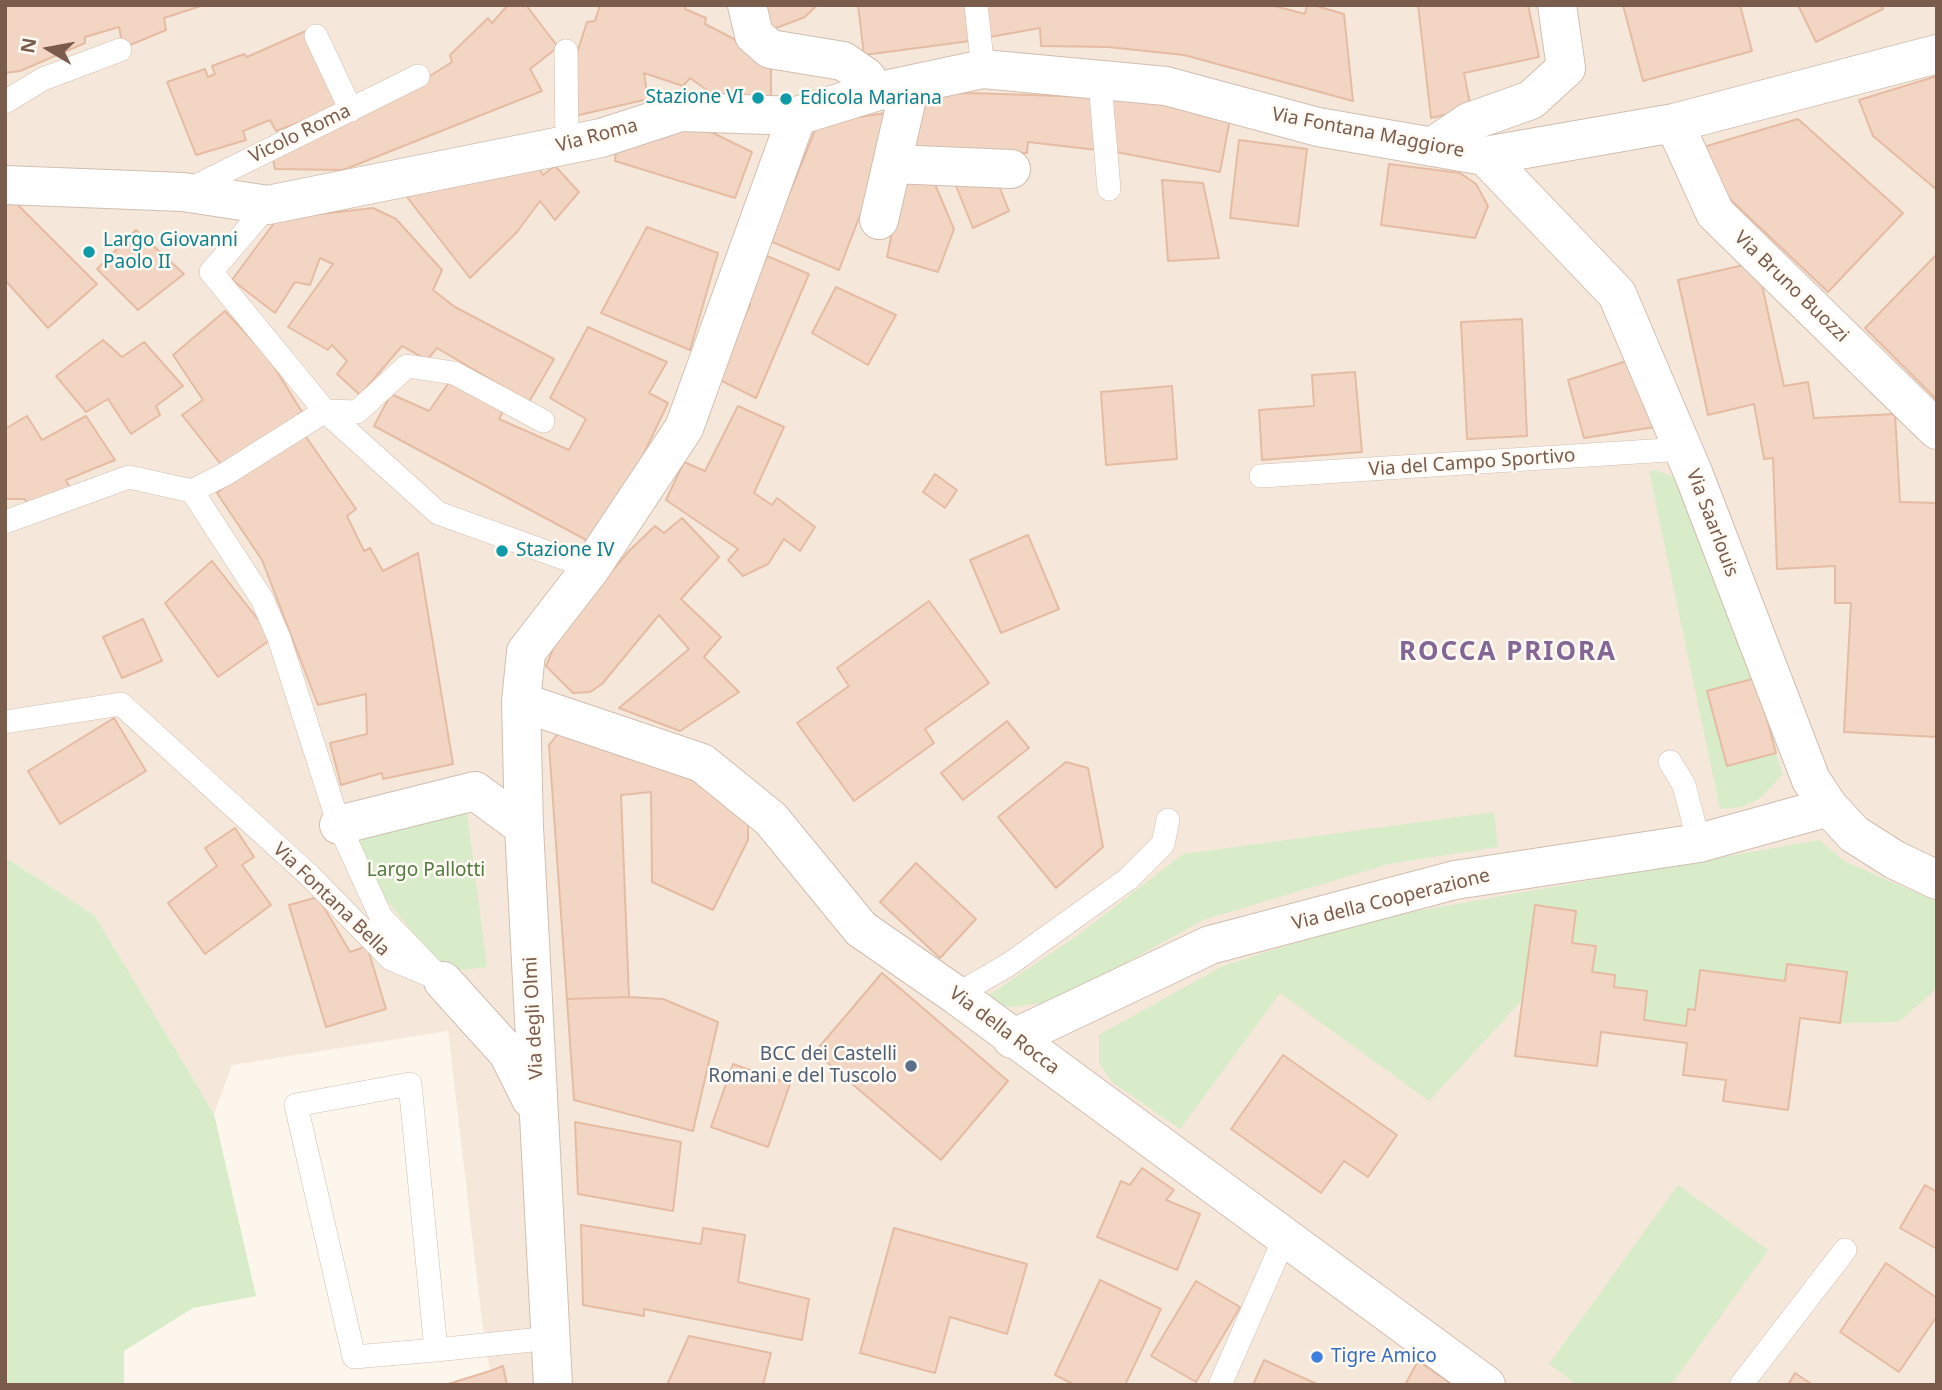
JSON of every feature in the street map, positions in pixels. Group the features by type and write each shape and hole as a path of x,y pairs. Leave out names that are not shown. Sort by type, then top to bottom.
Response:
{"street":[{"path":"747,5 754,35 770,49 843,61 866,77 892,89 892,163 878,220"},
{"path":"1432,147 1469,122 1531,100 1566,68 1557,5"},
{"name":"Via Fontana Maggiore","path":"797,116 892,89 982,69 1166,86 1318,127 1485,156 1674,123 1937,54"},
{"name":"Via Roma","path":"5,185 183,192 268,205 567,145 681,112 797,116"},
{"path":"591,568 684,428 797,116"},
{"name":"Via Bruno Buozzi","path":"1674,123 1715,214 1937,430"},
{"name":"Via Saarlouis","path":"1485,156 1618,293 1683,449 1805,769 1829,807 1854,834 1874,848 1937,880"},
{"path":"892,163 1011,169"},
{"name":"Via degli Olmi","path":"553,1385 524,827 521,702 526,652 591,568"},
{"name":"Via della Rocca","path":"521,702 702,763 771,819 861,929 956,995 1012,1039 1486,1385"},
{"path":"339,825 475,792 524,827"},
{"name":"Via della Cooperazione","path":"1012,1039 1210,945 1455,880 1699,843 1829,807"},
{"path":"443,981 508,1053 538,1116"}],"lane":[{"path":"976,5 982,69"},
{"path":"316,36 351,110"},
{"path":"5,102 43,79 120,50"},
{"path":"566,51 567,145"},
{"name":"Vicolo Roma","path":"183,192 418,76"},
{"path":"1100,82 1109,189"},
{"path":"268,205 211,272 325,411 438,513 591,568"},
{"path":"5,522 129,477 192,491 227,473 325,411 357,412 407,366 454,373 543,421"},
{"name":"Via del Campo Sportivo","path":"1262,476 1683,449"},
{"name":"Via Fontana Bella","path":"192,491 262,599 279,638 339,825 381,917 443,981"},
{"name":"Via Fontana Bella","path":"5,723 121,704 310,876 391,960 443,981"},
{"path":"1670,762 1684,785 1699,843"},
{"path":"956,995 1008,965 1128,879 1163,844 1168,820"},
{"path":"436,1350 410,1084 296,1105 354,1357 436,1350 551,1338"},
{"path":"1220,1385 1285,1237"},
{"path":"1741,1385 1845,1250"}],"shaded area":[{"path":"5,5 1937,5 1937,1385 507,1385 503,1367 490,1371 483,1329 448,1031 232,1065 214,1114 95,916 5,857"}],"green space":[{"path":"1656,470 1677,478 1756,678 1707,691 1727,766 1776,753 1783,774 1759,799 1741,807 1720,809 1649,471"},
{"path":"1494,812 1498,847 1389,864 1203,920 1066,996 1043,1003 1010,1007 997,1004 988,996 1078,935 1183,854"},
{"name":"Largo Pallotti","path":"467,813 487,967 445,972 382,894 358,836"},
{"path":"1819,840 1844,861 1937,902 1937,988 1899,1022 1840,1023 1847,972 1787,964 1785,981 1700,970 1695,1010 1688,1010 1686,1026 1644,1020 1647,991 1614,987 1615,975 1592,972 1596,946 1572,943 1576,911 1535,906 1523,999 1429,1101 1280,993 1180,1129 1112,1082 1099,1063 1099,1035 1223,966 1366,920"},
{"path":"5,857 95,916 214,1114 256,1296 193,1308 124,1351 124,1385 5,1385"},
{"path":"1678,1185 1768,1250 1671,1385 1577,1385 1549,1364"}],"building":[{"path":"5,5 204,5 164,18 166,30 123,48 119,27 85,37 85,43 20,71 5,73"},
{"path":"508,5 526,5 558,47 530,69 542,91 343,170 275,169 272,155 417,84 452,62 450,55 488,18 492,23"},
{"path":"600,5 686,5 685,9 706,18 705,24 771,58 771,97 721,100 690,78 683,86 644,73 648,99 575,116 574,62 587,22 595,21"},
{"path":"762,5 817,5 805,17 768,31"},
{"path":"858,5 965,5 970,41 864,55"},
{"path":"986,5 1271,5 1305,14 1307,5 1313,5 1344,14 1353,101 1184,55 1108,47 1041,46 1040,28 990,37"},
{"path":"1418,5 1528,5 1539,57 1464,73 1471,109 1431,118"},
{"path":"1623,5 1740,5 1752,51 1643,81"},
{"path":"1798,5 1881,5 1883,9 1816,42"},
{"path":"308,30 345,105 276,131 270,120 243,131 246,140 196,155 167,82 205,69 208,77 215,74 212,66 244,54 247,57"},
{"path":"1937,76 1937,190 1873,136 1859,100"},
{"path":"1110,91 1230,119 1220,172 1111,151"},
{"path":"969,93 1092,97 1097,150 1028,142 1027,153 910,152 911,96"},
{"path":"900,111 839,270 770,241 818,123"},
{"path":"1798,119 1903,213 1828,292 1714,184 1700,148"},
{"path":"678,129 711,132 752,152 735,198 615,161 616,149"},
{"path":"1239,140 1307,149 1298,226 1230,218"},
{"path":"536,163 543,175 555,166 579,192 555,220 540,201 517,232 470,278 403,192"},
{"path":"1389,164 1460,173 1476,184 1488,206 1475,238 1381,225"},
{"path":"994,173 1009,211 973,228 954,181"},
{"path":"931,175 954,229 938,272 887,257 896,213 896,177"},
{"path":"1162,180 1203,183 1219,258 1168,261"},
{"path":"8,195 97,284 48,328 5,280 5,197"},
{"path":"373,208 396,219 442,270 433,290 455,307 554,359 529,402 437,348 427,360 402,346 360,395 337,374 347,361 332,345 328,350 288,327 333,264 320,258 310,285 295,282 275,313 232,280 277,219"},
{"path":"647,227 718,253 690,350 601,313"},
{"path":"136,230 184,274 138,310 97,269"},
{"path":"1937,254 1937,400 1865,328"},
{"path":"767,256 809,274 756,398 716,378 750,305 749,296"},
{"path":"1757,262 1784,386 1808,382 1814,418 1895,414 1900,502 1937,503 1937,737 1844,732 1851,603 1835,603 1835,566 1777,569 1773,458 1764,459 1754,404 1708,415 1678,280"},
{"path":"836,287 896,315 868,365 812,333"},
{"path":"225,311 268,357 302,412 223,467 182,415 203,400 173,355"},
{"path":"1522,319 1527,436 1467,439 1461,322"},
{"path":"588,327 667,362 649,393 668,403 636,470 590,542 374,426 391,394 429,411 450,381 504,410 499,419 569,450 586,419 550,398"},
{"path":"103,340 122,357 144,342 183,386 156,406 160,415 131,434 108,399 86,412 56,376"},
{"path":"1630,360 1668,425 1584,438 1568,380"},
{"path":"1355,372 1362,452 1262,460 1259,410 1314,406 1312,375"},
{"path":"1172,386 1177,459 1106,465 1101,392"},
{"path":"738,406 784,427 754,493 772,505 777,498 815,527 800,551 784,539 768,564 743,576 728,560 738,549 666,500 684,462 705,471"},
{"path":"27,416 42,440 86,416 115,460 66,480 70,488 28,505 25,499 5,499 5,429"},
{"path":"302,431 356,509 347,516 364,551 370,548 383,571 418,553 453,764 383,779 382,773 341,785 330,743 367,734 366,694 318,705 262,560 217,493 259,458"},
{"path":"935,474 957,490 945,508 923,492"},
{"path":"682,518 719,557 681,599 721,637 704,657 739,692 680,731 619,708 689,649 659,615 602,684 590,692 573,693 546,666 561,630 630,550 655,526 664,533"},
{"path":"1028,535 1059,609 1001,633 970,560"},
{"path":"212,561 260,622 270,640 218,677 165,603"},
{"path":"929,601 989,683 925,729 934,743 854,801 797,723 849,686 837,668"},
{"path":"143,619 162,661 122,678 103,637"},
{"path":"1756,678 1776,753 1727,766 1707,691"},
{"path":"114,718 146,771 60,824 28,771"},
{"path":"1007,721 1029,748 963,800 941,773"},
{"path":"561,730 678,770 748,818 748,840 713,910 652,882 651,792 621,795 629,997 567,999 549,745"},
{"path":"1066,762 1088,768 1103,847 1056,888 998,817"},
{"path":"235,828 254,857 242,865 271,905 205,954 168,903 217,866 205,848"},
{"path":"916,863 976,919 940,958 880,902"},
{"path":"318,897 350,952 367,946 386,1009 326,1027 289,905"},
{"path":"1535,905 1576,911 1572,943 1596,946 1592,972 1615,975 1614,987 1647,991 1644,1020 1686,1026 1688,1009 1695,1010 1700,970 1785,981 1787,964 1847,972 1840,1023 1800,1018 1788,1110 1723,1101 1726,1080 1683,1075 1687,1043 1601,1032 1597,1066 1515,1056"},
{"name":"BCC dei Castelli Romani e del Tuscolo","path":"882,973 1008,1081 941,1160 815,1052"},
{"path":"567,999 663,999 718,1022 693,1131 574,1100"},
{"path":"1283,1055 1397,1135 1368,1177 1344,1161 1321,1193 1231,1129"},
{"path":"733,1064 790,1084 768,1147 711,1127"},
{"path":"575,1122 681,1142 673,1211 578,1194"},
{"path":"1142,1168 1174,1190 1166,1200 1200,1214 1177,1270 1097,1237 1121,1181 1130,1185"},
{"path":"1925,1185 1937,1192 1937,1249 1900,1228"},
{"path":"581,1225 701,1244 703,1228 745,1235 738,1282 809,1299 802,1340 644,1309 644,1316 583,1305"},
{"path":"894,1228 1027,1264 1007,1334 950,1317 935,1373 860,1353"},
{"path":"1886,1263 1937,1298 1937,1316 1899,1372 1840,1332"},
{"path":"1100,1280 1161,1309 1125,1385 1075,1385 1055,1375"},
{"path":"1196,1281 1240,1307 1196,1382 1151,1356"},
{"path":"689,1336 771,1353 763,1385 667,1385"},
{"path":"1264,1360 1319,1385 1253,1385"},
{"path":"1418,1361 1450,1383 1449,1385 1405,1385"},
{"path":"503,1366 507,1385 445,1385 490,1371"},
{"path":"1795,1373 1813,1385 1788,1385"}],"place":[{"name":"Stazione VI","path":"758,98"},
{"name":"Edicola Mariana","path":"786,99"},
{"name":"Largo Giovanni Paolo II","path":"89,252"},
{"name":"Stazione IV","path":"502,551"},
{"name":"BCC dei Castelli Romani e del Tuscolo","path":"911,1066"},
{"name":"Tigre Amico","path":"1317,1357"}],"district":[{"name":"ROCCA PRIORA","path":"1508,653"}]}
